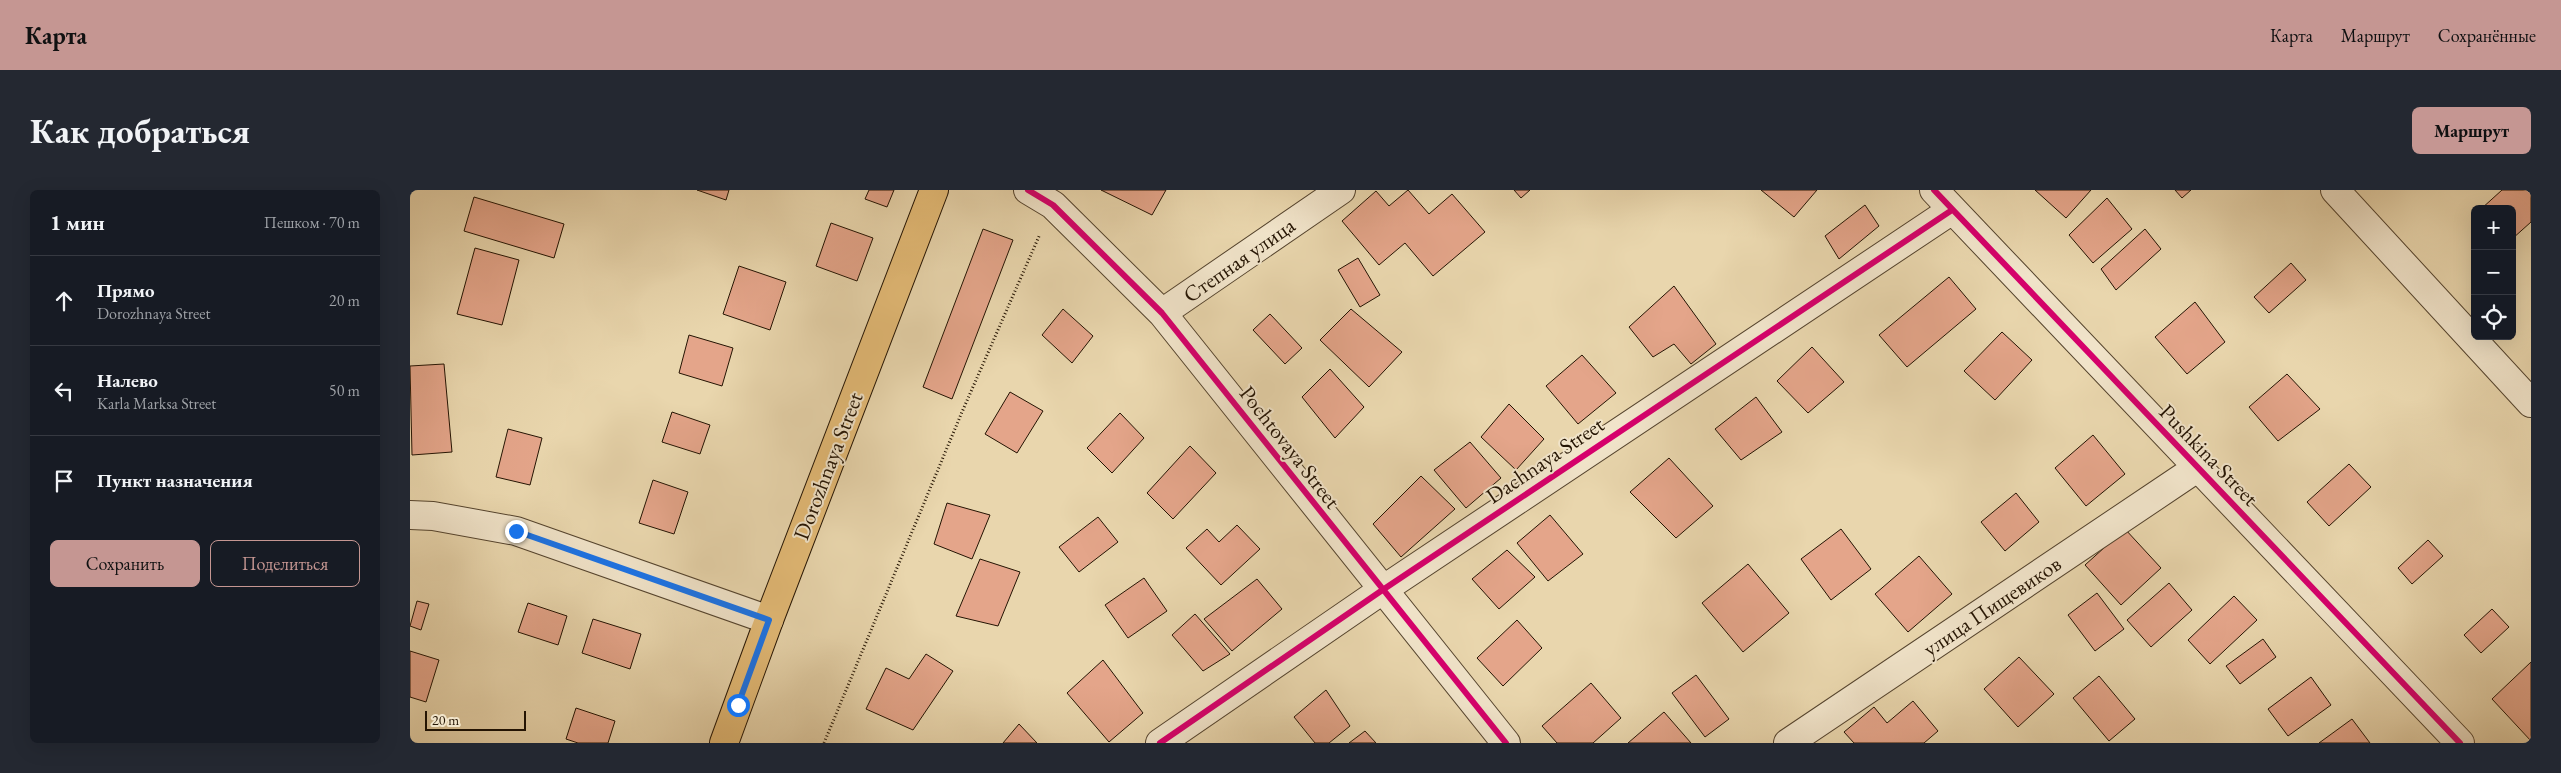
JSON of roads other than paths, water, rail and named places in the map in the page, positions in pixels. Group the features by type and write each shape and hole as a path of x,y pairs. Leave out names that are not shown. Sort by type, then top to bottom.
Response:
{"main road":[{"name":"Dorozhnaya Street","path":"724,743 769,620 934,190"}],"street":[{"name":"Pochtovaya Street","path":"1028,190 1052,205 1162,313 1382,591 1506,743"},
{"name":"Степная улица","path":"1162,313 1341,190"},
{"name":"Pushkina Street","path":"1934,190 2460,743"},
{"path":"2335,190 2531,403"},
{"name":"Dachnaya Street","path":"1160,743 1382,591 1952,210"},
{"name":"улица Пищевиков","path":"1788,743 2197,468"},
{"path":"410,515 434,516 516,531 769,620"}]}
